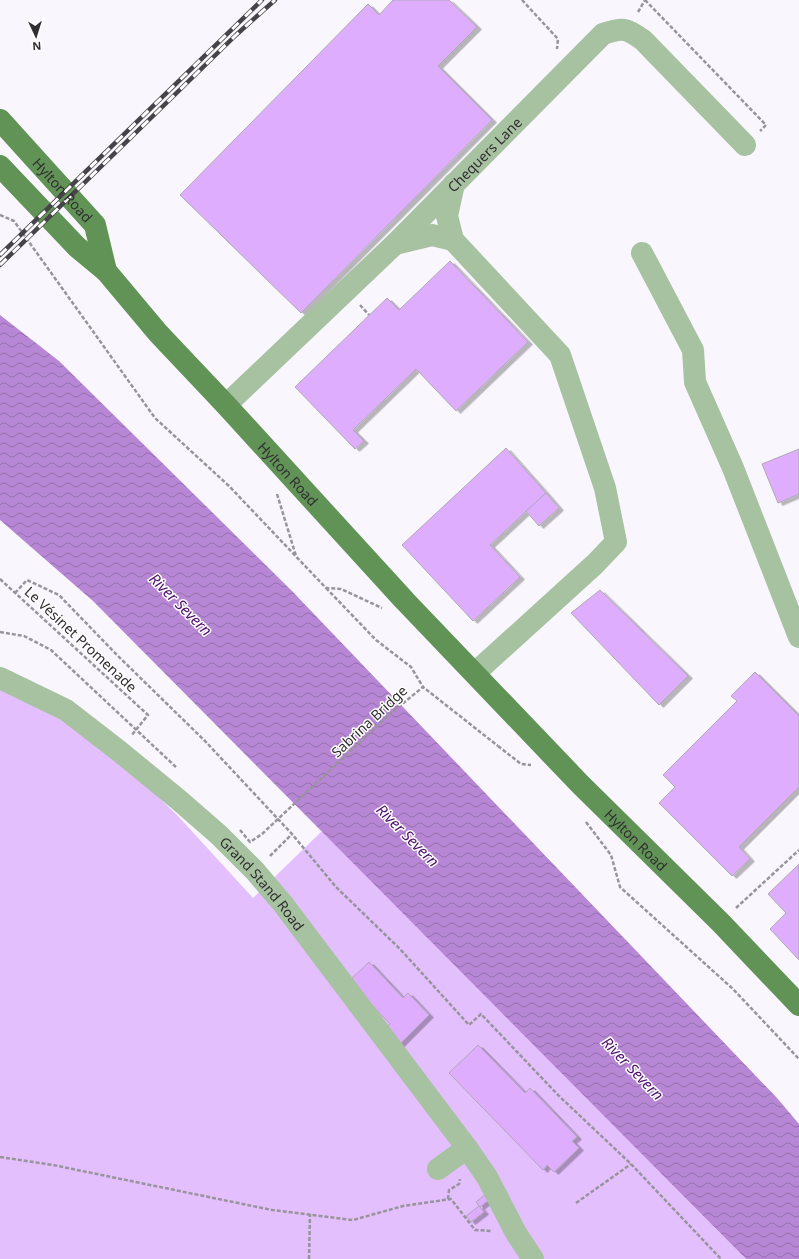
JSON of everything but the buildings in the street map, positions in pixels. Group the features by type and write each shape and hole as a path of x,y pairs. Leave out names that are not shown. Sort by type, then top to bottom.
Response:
{"main road":[{"name":"Hylton Road","path":"0,120 95,225 106,270"},
{"name":"Hylton Road","path":"0,166 77,247 106,270 158,333 226,405 405,601 580,784 715,918 799,1005"}],"lane":[{"name":"Chequers Lane","path":"226,405 395,244 603,34 618,29 629,30 643,40 745,145"},
{"path":"457,181 448,216 453,240 560,355 605,488 616,542 596,564 475,673"},
{"path":"395,244 432,235 453,240"},
{"path":"642,253 693,350 695,382 733,468 799,637"},
{"name":"Grand Stand Road","path":"0,678 66,710 78,719 180,801 255,871 283,904 467,1148 487,1177 516,1233 533,1259"},
{"path":"438,1168 467,1148"}],"path":[{"path":"522,0 558,39 557,53"},
{"path":"645,0 766,125 745,145"},
{"path":"0,215 14,221 155,418 229,486 376,640 411,667 423,687"},
{"path":"284,468 273,480 296,556"},
{"name":"Le Vésinet Promenade","path":"0,579 148,715 137,729 51,650 24,636 0,632"},
{"path":"15,592 27,580 59,595 118,656 205,740 292,834 336,887 400,949 469,1025 481,1014 559,1096 631,1164 720,1259"},
{"path":"326,588 341,589 383,609"},
{"name":"Sabrina Bridge","path":"240,830 250,842 262,834 391,713 423,687 522,764 536,766"},
{"path":"582,817 611,855 620,887 733,989 799,1059"},
{"path":"267,859 292,834"},
{"path":"734,911 799,850"},
{"path":"0,1156 61,1166 272,1210 353,1220 403,1206 451,1199 475,1230 516,1233"},
{"path":"576,1203 631,1164"},
{"path":"448,1199 450,1190 460,1184"},
{"path":"309,1259 310,1214"}],"shaded area":[{"path":"0,683 94,735 177,815 253,898 322,831 746,1259 0,1259"}],"water":[{"name":"River Severn","path":"0,315 59,361 292,591 777,1098 799,1124 799,1259 746,1259 93,601 0,520"}],"railway":[{"path":"0,255 262,0"},
{"path":"0,265 236,35 275,0"}]}
